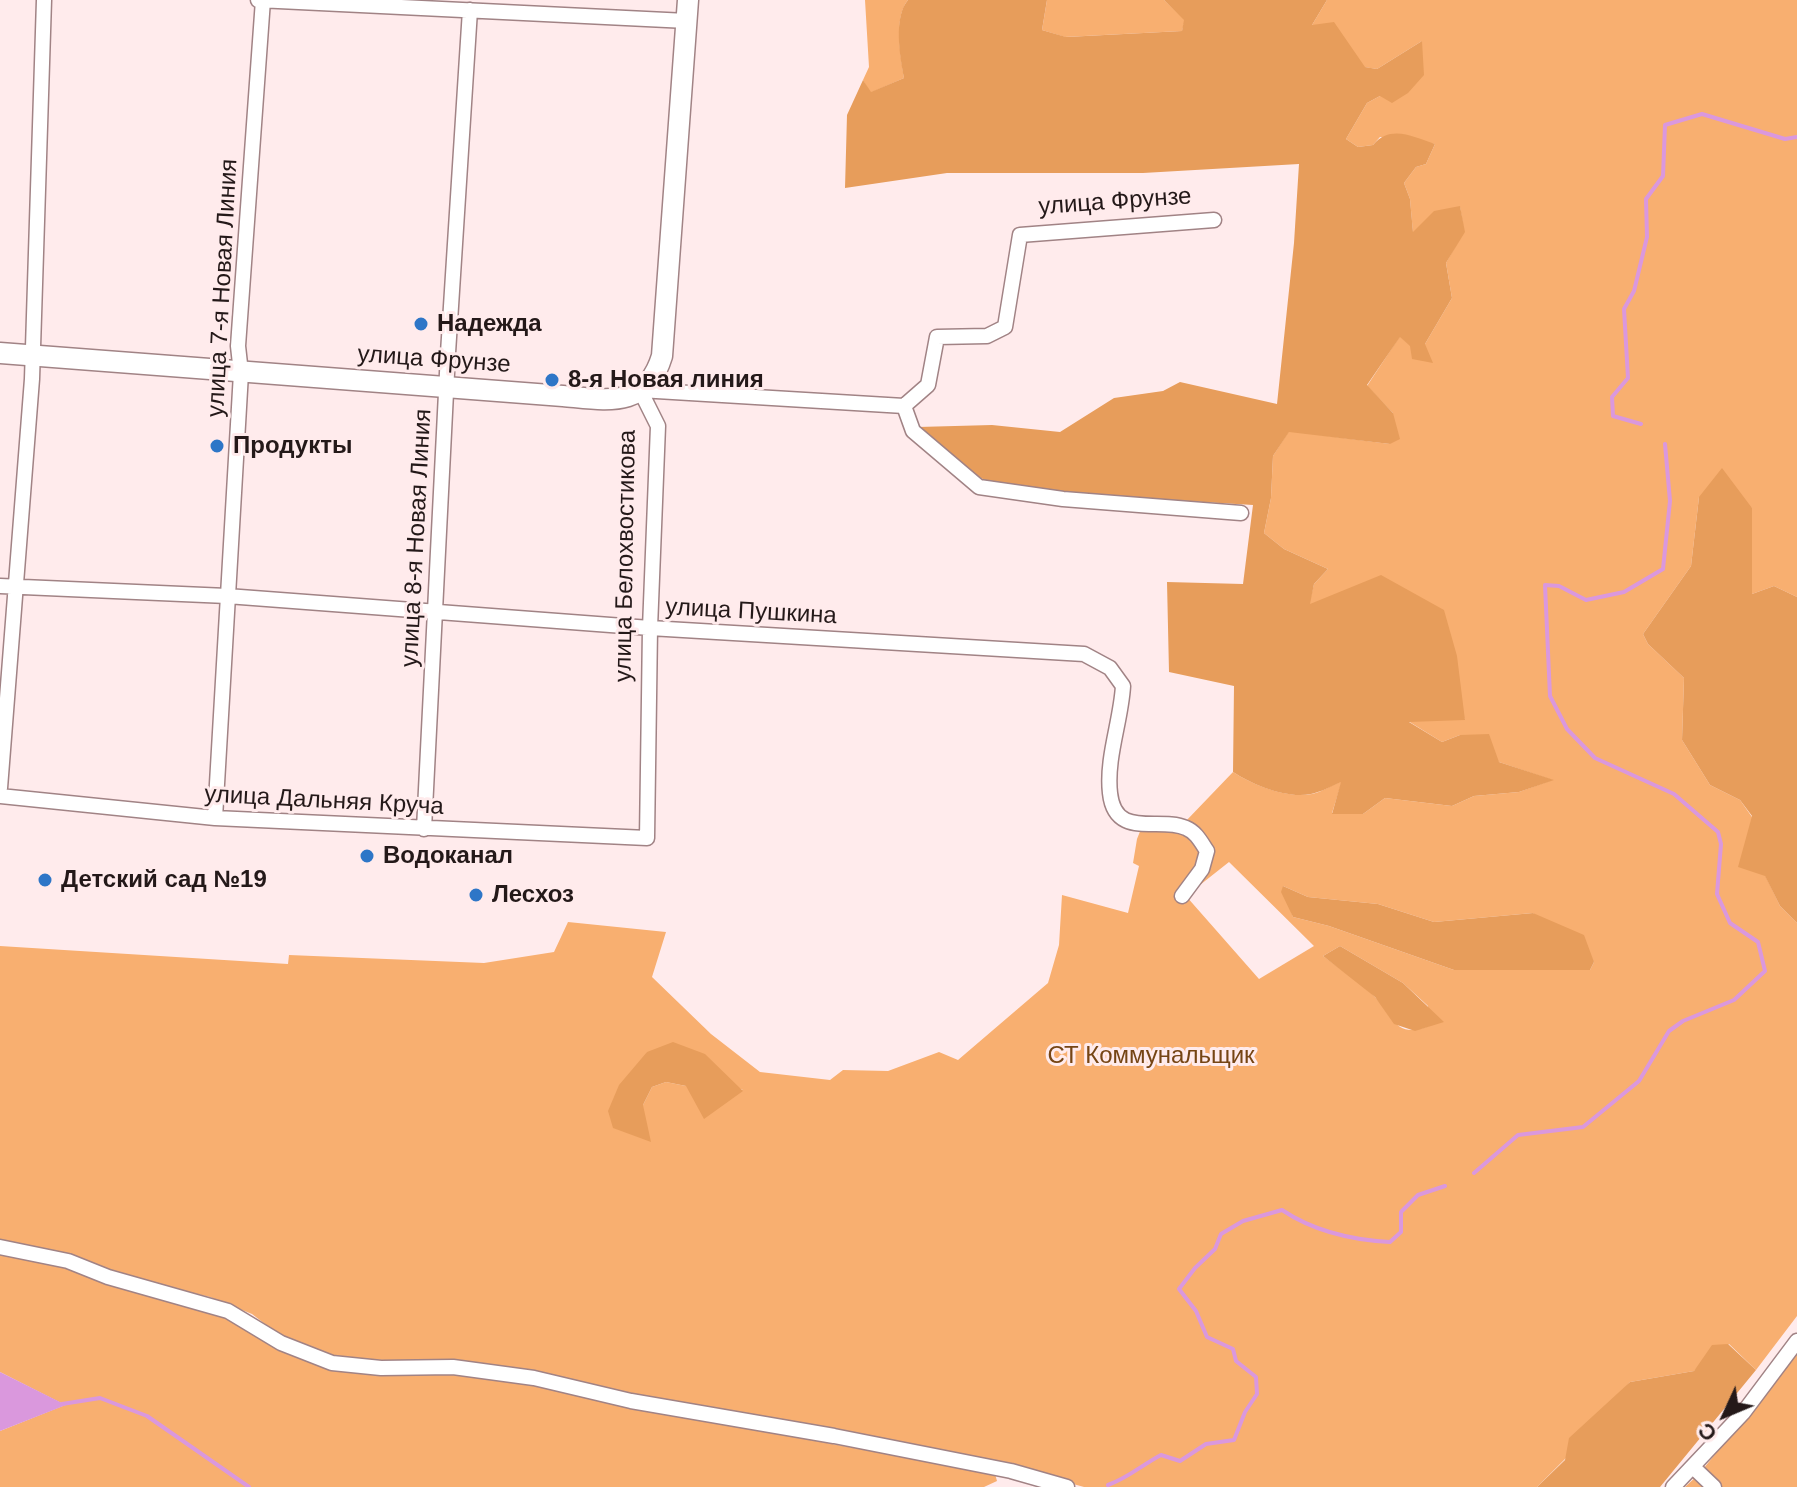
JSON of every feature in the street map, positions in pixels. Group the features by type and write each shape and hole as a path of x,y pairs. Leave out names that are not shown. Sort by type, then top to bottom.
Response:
{"main road":[{"path":"640,390 656,376 662,356 687,10"},
{"name":"улица Фрунзе","path":"0,353 609,400 627,397 640,390"}],"street":[{"path":"0,788 33,356 44,0"},
{"path":"261,0 470,10 687,10"},
{"name":"улица 7-я Новая Линия","path":"215,818 241,373 238,346 261,0"},
{"name":"улица 8-я Новая Линия","path":"424,829 470,10"},
{"name":"улица Фрунзе","path":"640,390 904,406 928,385 937,337 987,336 1005,327 1020,235 1214,220"},
{"name":"улица Белохвостикова","path":"640,390 658,426 650,628 647,838"},
{"path":"904,406 913,431 979,487 1063,499 1241,513"},
{"name":"улица Пушкина","path":"0,586 227,596 650,628 1084,654 1110,668 1123,686 1111,774 1110,793 1114,810 1130,823 1184,827 1194,833 1207,851 1202,869 1182,896"},
{"name":"улица Дальняя Круча","path":"0,796 215,818 647,838"},
{"path":"0,1247 68,1261 108,1277 228,1311 281,1343 332,1363 381,1368 453,1367 534,1378 662,1407 834,1436 1028,1475 1067,1487"},
{"path":"1673,1487 1743,1413 1797,1341"},
{"path":"1693,1467 1714,1487"}],"green space":[{"path":"865,0 908,0 899,27 904,78 870,93 863,80 869,67"},
{"path":"1047,0 1164,0 1185,20 1182,31 1065,37 1042,30"},
{"name":"СТ Коммунальщик","path":"1327,0 1797,0 1797,597 1774,586 1752,594 1752,508 1699,497 1691,566 1643,634 1648,644 1684,678 1682,740 1710,785 1740,800 1752,817 1765,875 1780,906 1797,923 1797,1316 1756,1370 1729,1344 1694,1371 1630,1382 1537,1487 1084,1487 1016,1468 685,1408 572,1379 470,1362 342,1359 309,1348 274,1331 252,1314 210,1297 139,1280 68,1255 0,1242 0,946 288,964 289,955 484,963 554,952 568,922 666,932 652,977 711,1034 760,1072 830,1080 843,1070 888,1071 939,1052 958,1060 1048,983 1059,945 1062,895 1128,913 1139,866 1133,863 1137,839 1145,819 1185,822 1233,772 1260,786 1303,795 1316,793 1342,781 1332,813 1363,814 1385,798 1452,806 1474,796 1519,792 1552,780 1499,762 1460,735 1442,742 1408,721 1465,719 1309,604 1314,584 1328,569 1284,549 1264,533 1271,498 1273,456 1289,431 1390,444 1393,413 1367,386 1400,336 1411,346 1425,344 1452,298 1446,263 1464,231 1460,207 1413,233 1410,199 1404,183 1416,167 1426,164 1435,144 1380,137 1373,145 1358,147 1346,139 1367,103 1380,96 1422,41 1377,69 1364,67 1312,25","holes":["1229,862 1314,946 1259,979 1186,896","1283,886 1308,897 1378,904 1434,922 1533,913 1594,962 1590,970 1454,970 1329,926 1293,917","1340,946 1403,983 1428,1006 1429,1026 1418,1030 1402,1028 1356,980 1323,956","647,1052 743,1090 666,1082 652,1087 643,1105"]},
{"path":"0,1250 218,1312 268,1344 323,1364 453,1371 520,1380 686,1417 995,1474 997,1481 984,1487 0,1487 0,1431 65,1405 0,1372"},
{"path":"1797,1354 1797,1487 1685,1487 1699,1474"}],"shaded area":[{"path":"908,0 1047,0 1042,30 1066,37 1182,31 1184,20 1164,0 1327,0 1312,25 1334,22 1365,67 1377,69 1422,41 1424,75 1408,93 1392,103 1380,96 1367,103 1346,139 1358,147 1373,145 1387,135 1402,134 1435,144 1426,164 1416,167 1404,183 1410,199 1413,232 1434,211 1460,206 1465,232 1446,263 1452,298 1425,344 1433,363 1412,359 1410,346 1400,337 1367,385 1393,413 1400,439 1390,444 1289,432 1273,456 1271,498 1264,533 1284,549 1328,569 1314,584 1310,604 1381,575 1444,610 1457,656 1465,720 1409,722 1442,742 1460,735 1489,734 1499,762 1554,780 1519,792 1474,796 1452,806 1385,798 1363,814 1332,814 1341,782 1319,792 1302,795 1270,790 1241,777 1233,772 1234,686 1169,672 1167,582 1243,584 1253,505 1087,495 988,482 971,472 918,427 992,425 1060,432 1114,398 1163,391 1180,382 1277,404 1299,164 1143,173 947,173 845,188 847,115 863,80 871,92 904,78 899,27 903,7"},
{"path":"1722,468 1752,508 1752,594 1774,586 1797,597 1797,923 1780,906 1765,876 1738,867 1752,816 1740,800 1710,785 1682,740 1684,678 1648,644 1643,634 1691,566 1699,497"},
{"path":"1283,886 1308,897 1378,904 1434,922 1533,913 1584,935 1594,962 1590,970 1454,970 1329,926 1293,917 1281,892"},
{"path":"1340,946 1403,983 1444,1022 1415,1031 1394,1024 1375,997 1323,956"},
{"path":"673,1042 705,1054 743,1091 704,1119 686,1086 666,1082 652,1087 643,1105 651,1142 613,1128 608,1111 619,1085 647,1052"},
{"path":"1728,1344 1756,1370 1660,1487 1537,1487 1565,1460 1569,1438 1630,1382 1694,1371 1712,1345"},
{"path":"0,1372 66,1405 0,1431"}],"waterway":[{"path":"1641,424 1613,416 1612,397 1628,378 1624,309 1634,291 1647,237 1646,199 1663,176 1665,125 1702,114 1785,139 1797,137"},
{"path":"1474,1173 1518,1135 1583,1127 1639,1081 1669,1031 1683,1021 1734,1000 1765,971 1758,942 1730,923 1717,894 1721,844 1718,832 1674,794 1595,758 1567,729 1550,696 1545,585 1559,586 1586,600 1624,592 1663,569 1670,501 1665,444"},
{"path":"1108,1485 1161,1455 1180,1461 1206,1444 1234,1440 1245,1412 1257,1394 1256,1377 1236,1361 1233,1349 1207,1337 1196,1311 1179,1289 1215,1249 1221,1234 1243,1221 1282,1210 1334,1234 1390,1242 1401,1232 1401,1212 1418,1195 1445,1186"},
{"path":"62,1404 100,1398 147,1416 249,1487"}],"place":[{"name":"Надежда","path":"421,324"},
{"name":"8-я Новая линия","path":"552,380"},
{"name":"Продукты","path":"217,446"},
{"name":"Водоканал","path":"367,856"},
{"name":"Детский сад №19","path":"45,880"},
{"name":"Лесхоз","path":"476,895"}]}
